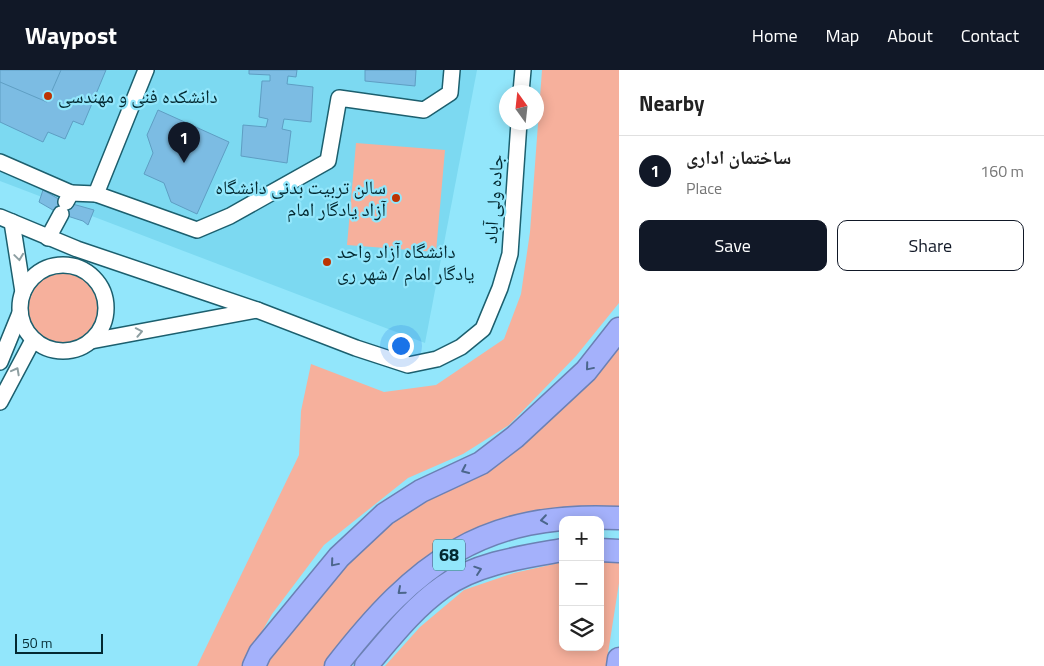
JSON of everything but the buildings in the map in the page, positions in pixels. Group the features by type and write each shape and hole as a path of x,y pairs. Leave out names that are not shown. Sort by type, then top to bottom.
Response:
{"highway":[{"path":"254,666 260,653 339,557 385,514 421,491 481,463 515,437 586,371 619,329"},
{"name":"68","path":"336,666 391,600 428,568 468,544 528,523 593,517 619,518"},
{"path":"604,550 619,551"},
{"name":"68","path":"370,663 412,614 444,587 469,574 495,565 559,551"},
{"path":"618,666 619,659"}],"street":[{"path":"96,194 146,70"},
{"path":"48,238 66,203 96,194 197,230 230,216 328,161 340,98 424,110 450,93 452,70"},
{"path":"522,85 523,70"},
{"name":"جاده ولی آباد","path":"6,219 77,249 257,310 363,351 408,365 437,359 461,347 483,329 500,288 508,262 518,130"},
{"path":"0,162 66,203"},
{"path":"0,362 20,313 23,292 6,219"},
{"path":"23,292 30,281 40,272 77,249"},
{"path":"52,266 65,265 88,273 103,290 106,301 105,318 99,333 91,342"},
{"path":"20,313 24,328 33,340 43,347 55,351 68,351 91,342 257,310"},
{"path":"0,402 33,340"}],"shaded area":[{"name":"دانشگاه آزاد واحد یادگار امام / شهر ری","path":"0,70 477,70 425,343 0,181"},
{"path":"542,70 619,70 619,303 576,356 509,425 463,454 408,478 324,545 272,614 242,666 197,666 299,455 301,411 311,364 384,392 436,385 504,339 521,294 530,232 538,130 544,130 544,85 541,85"},
{"name":"سالن تربیت بدنی دانشگاه آزاد یادگار امام","path":"356,143 445,150 436,252 347,245"},
{"path":"64,272 78,275 90,283 98,295 101,309 98,323 90,335 78,343 64,346 50,343 38,335 30,323 27,309 30,295 38,283 50,275"},
{"path":"619,343 619,514 604,517 559,516 559,528 442,555 335,666 264,666 339,563 391,518 537,432"},
{"path":"604,559 619,561 619,583 606,666 385,666 420,627 464,590 514,573 559,563 559,651 604,651"}],"place":[{"name":"دانشکده فنی و مهندسی","path":"48,96"},
{"name":"ساختمان اداری","path":"184,163"},
{"name":"سالن تربیت بدنی دانشگاه آزاد یادگار امام","path":"396,198"},
{"name":"دانشگاه آزاد واحد یادگار امام / شهر ری","path":"327,262"}]}
